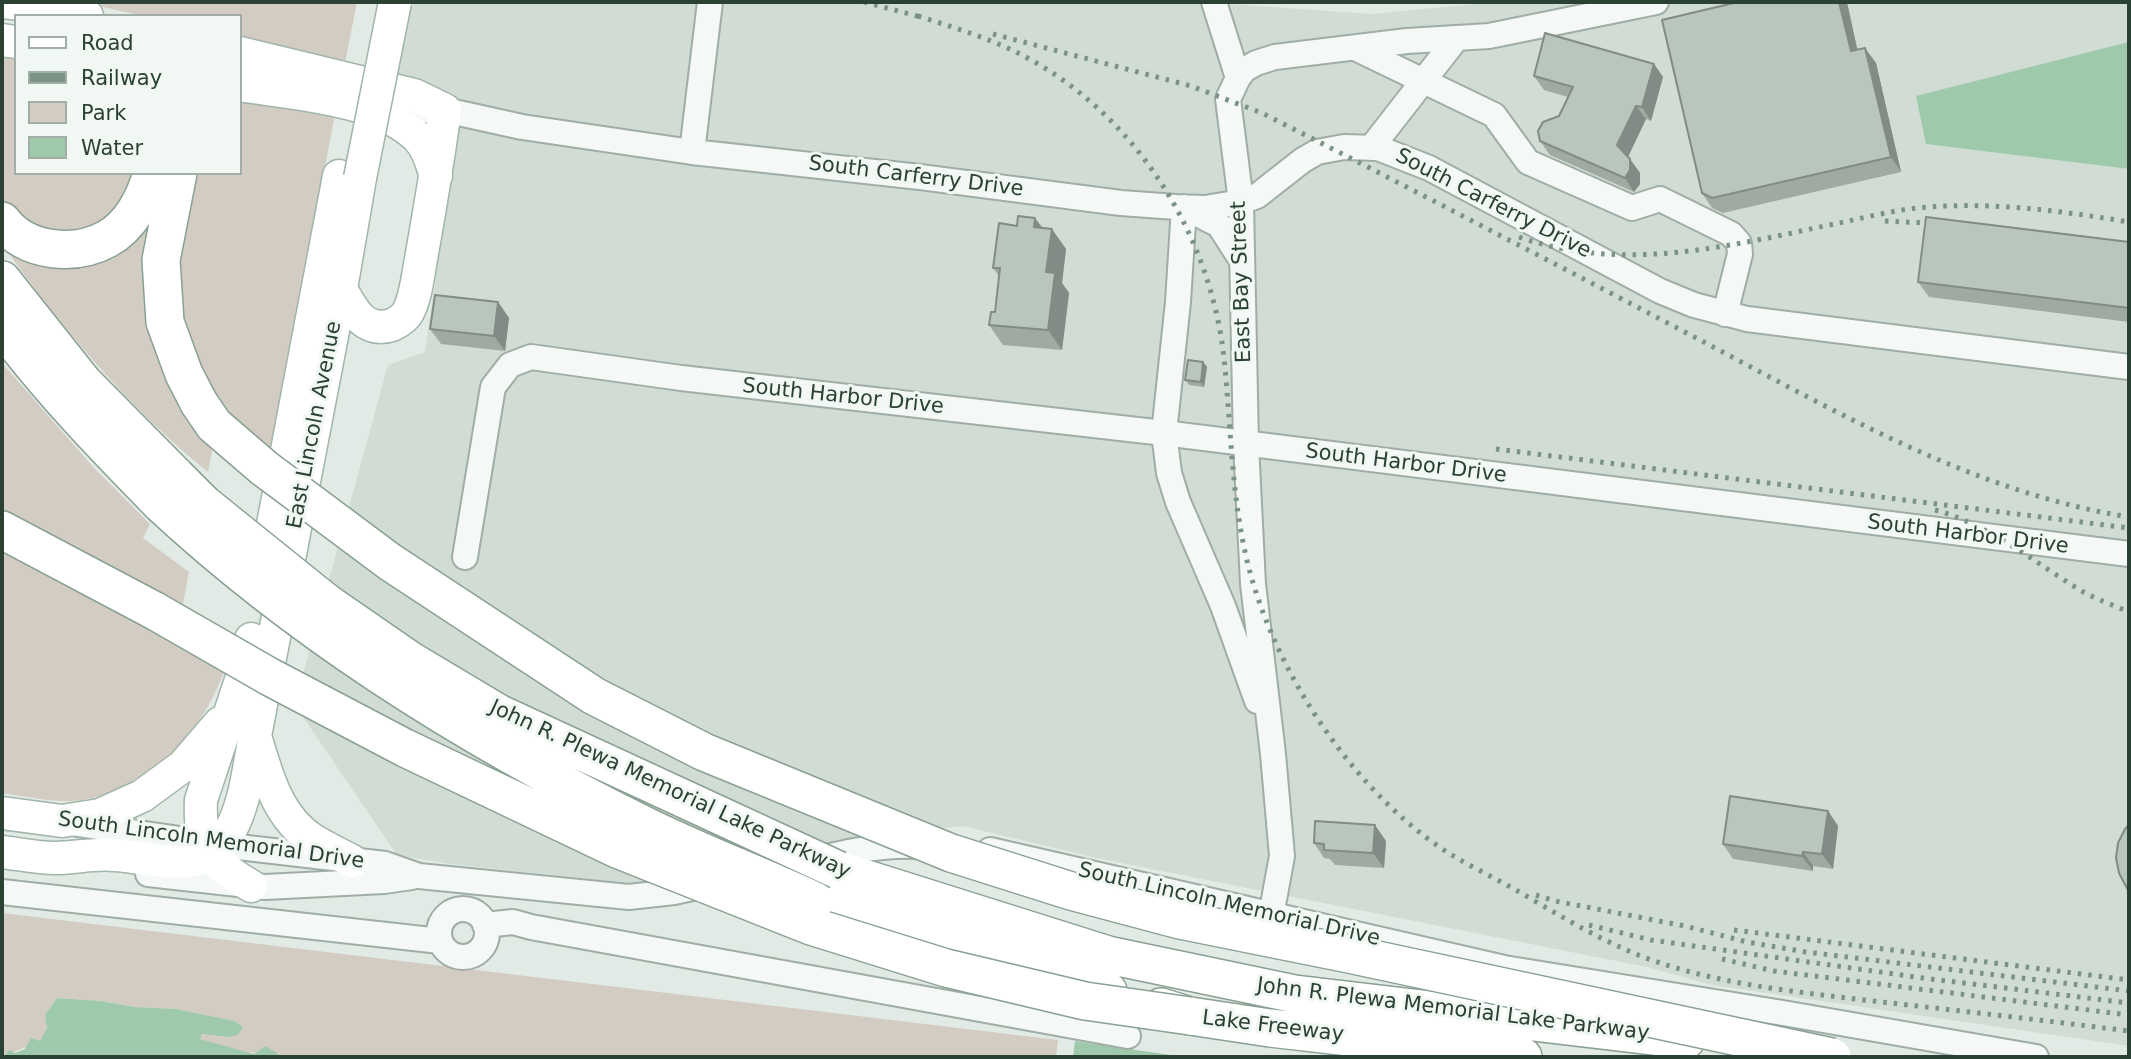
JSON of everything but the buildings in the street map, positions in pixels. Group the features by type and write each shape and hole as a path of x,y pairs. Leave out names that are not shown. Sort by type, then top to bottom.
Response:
{"highway":[{"path":"2,221 27,241 47,248 78,249 108,239 132,216 147,194 152,175"},
{"path":"178,175 161,260 165,322 184,374 214,425 264,468 369,546 594,696 704,752 951,853 1071,891 1181,920 1832,1057"},
{"name":"John R. Plewa Memorial Lake Parkway","path":"2,280 168,490 197,537 310,626 404,690 481,737 651,828 816,901 1190,1016"},
{"name":"John R. Plewa Memorial Lake Parkway","path":"2,326 34,369 98,440 168,490 204,504 327,603 411,661 498,713 838,870 1108,955 1296,994 1819,1057"},
{"path":"2,530 405,748 617,849 811,926 959,971 1085,1001 1190,1016"},
{"name":"Lake Freeway","path":"1190,1016 1523,1057"}],"main road":[{"path":"2,2 77,14"},
{"name":"East Lincoln Avenue","path":"212,847 240,807 341,289 350,177 373,2"},
{"name":"East Lincoln Avenue","path":"212,847 200,817 201,800 247,659 350,177 395,2"},
{"name":"South Carferry Drive","path":"242,53 414,95 445,110"},
{"name":"South Carferry Drive","path":"242,85 361,106"},
{"path":"361,106 400,124 419,138 428,153 436,177"},
{"path":"341,289 355,315 370,326 385,327 398,322 408,312 436,177 445,110"},
{"path":"62,821 100,815 142,796 183,766 232,708"},
{"path":"255,736 267,776 288,816 311,839 352,860"},
{"name":"South Lincoln Memorial Drive","path":"2,813 62,821"},
{"path":"53,858 112,854 170,862 190,861 212,847 226,871 251,886"},
{"name":"South Lincoln Memorial Drive","path":"2,852 53,858"}],"street":[{"path":"692,152 710,2"},
{"path":"1214,2 1238,78"},
{"path":"1238,78 1244,70 1256,63 1275,57 1511,32 1656,2"},
{"path":"1371,148 1421,80 1456,39"},
{"path":"1354,48 1494,115 1528,162 1632,208 1660,199 1731,234 1739,243 1740,254 1725,314"},
{"name":"East Bay Street","path":"1238,78 1228,99 1241,202 1246,444 1253,584 1272,742 1282,856 1271,916"},
{"name":"South Carferry Drive","path":"361,106 407,111 445,110 522,127 692,152 1121,203 1205,208 1258,196 1317,152 1344,147 1371,148 1392,152 1429,168 1660,291 1693,305 1725,314 1838,331 2129,367"},
{"path":"1242,261 1219,225 1184,207 1178,302 1164,433 1169,473 1178,502 1223,606 1272,742"},
{"name":"South Harbor Drive","path":"465,557 492,387 510,365 531,357 681,378 1164,433 2128,557"},
{"name":"South Lincoln Memorial Drive","path":"62,821 212,847 384,864 419,876"},
{"name":"South Lincoln Memorial Drive","path":"53,858 130,872 265,887 384,881 419,876 629,897 674,892 899,845 999,851 1504,968 2036,1057"},
{"path":"474,881 477,917 485,942 474,954 451,954 440,941 439,927 447,914 454,910 477,917 1128,1036"},
{"path":"2,892 440,941"}],"shaded area":[{"path":"410,2 1200,2 1372,14 1495,2 2129,2 2129,42 1927,144 2129,169 2129,1046 1712,985 1647,967 1101,859 963,826 853,838 638,884 450,864 397,855 301,714 302,678 388,365 425,352 456,138 466,101 395,79"}],"green space":[{"path":"81,2 357,2 344,68 242,42 242,14 134,14"},
{"path":"2,51 14,52 14,175 143,175 122,213 67,238 11,215 2,202"},
{"path":"242,100 335,114 269,462 223,420 188,352 174,266 190,175 242,175"},
{"path":"152,204 151,253 214,441 208,472 150,421 97,365 48,306 2,244 30,251"},
{"path":"2,363 94,468 150,524 143,538 189,572 181,614 2,516"},
{"path":"2,542 226,666 209,704 187,737 142,776 111,792 72,801 2,793"},
{"path":"2,913 1058,1040 1056,1057 283,1057 278,1053 238,1050 200,1039 202,1034 228,1037 243,1027 235,1021 176,1009 57,998 45,1015 47,1028 40,1041 2,1057"}],"water":[{"path":"2129,42 2129,169 1926,144 1916,96"},
{"path":"57,998 176,1009 235,1021 243,1027 238,1035 228,1037 202,1034 200,1039 254,1054 266,1046 283,1057 4,1057 9,1050 15,1053 25,1049 31,1038 40,1041 47,1028 45,1015"},
{"path":"1075,1041 1087,1043 1185,1057 1073,1057"}],"railway":[{"path":"864,2 925,18"},
{"path":"918,16 1006,47 1059,78 1097,107 1130,142 1159,180 1183,221 1202,265 1216,311 1224,358 1233,473 1241,530 1254,586 1268,624 1306,700 1330,736 1357,771 1417,830 1450,854 1586,930 1630,952 1673,967 1781,990 2129,1031"},
{"path":"993,34 1191,86 1262,113 1898,442 2011,488 2070,505 2129,517"},
{"path":"1519,237 1559,248 1599,254 1639,255 1719,247 1894,211 1928,207 2029,208 2129,222"},
{"path":"1885,221 1945,224"},
{"path":"1496,449 2129,528"},
{"path":"1935,510 1974,524 2080,590 2129,612"},
{"path":"1536,895 1685,926 1747,942 1806,952 2129,991"},
{"path":"1589,925 1651,940 1923,978 2129,1003"},
{"path":"1734,930 2129,980"},
{"path":"1722,959 1774,971 2129,1015"}]}
